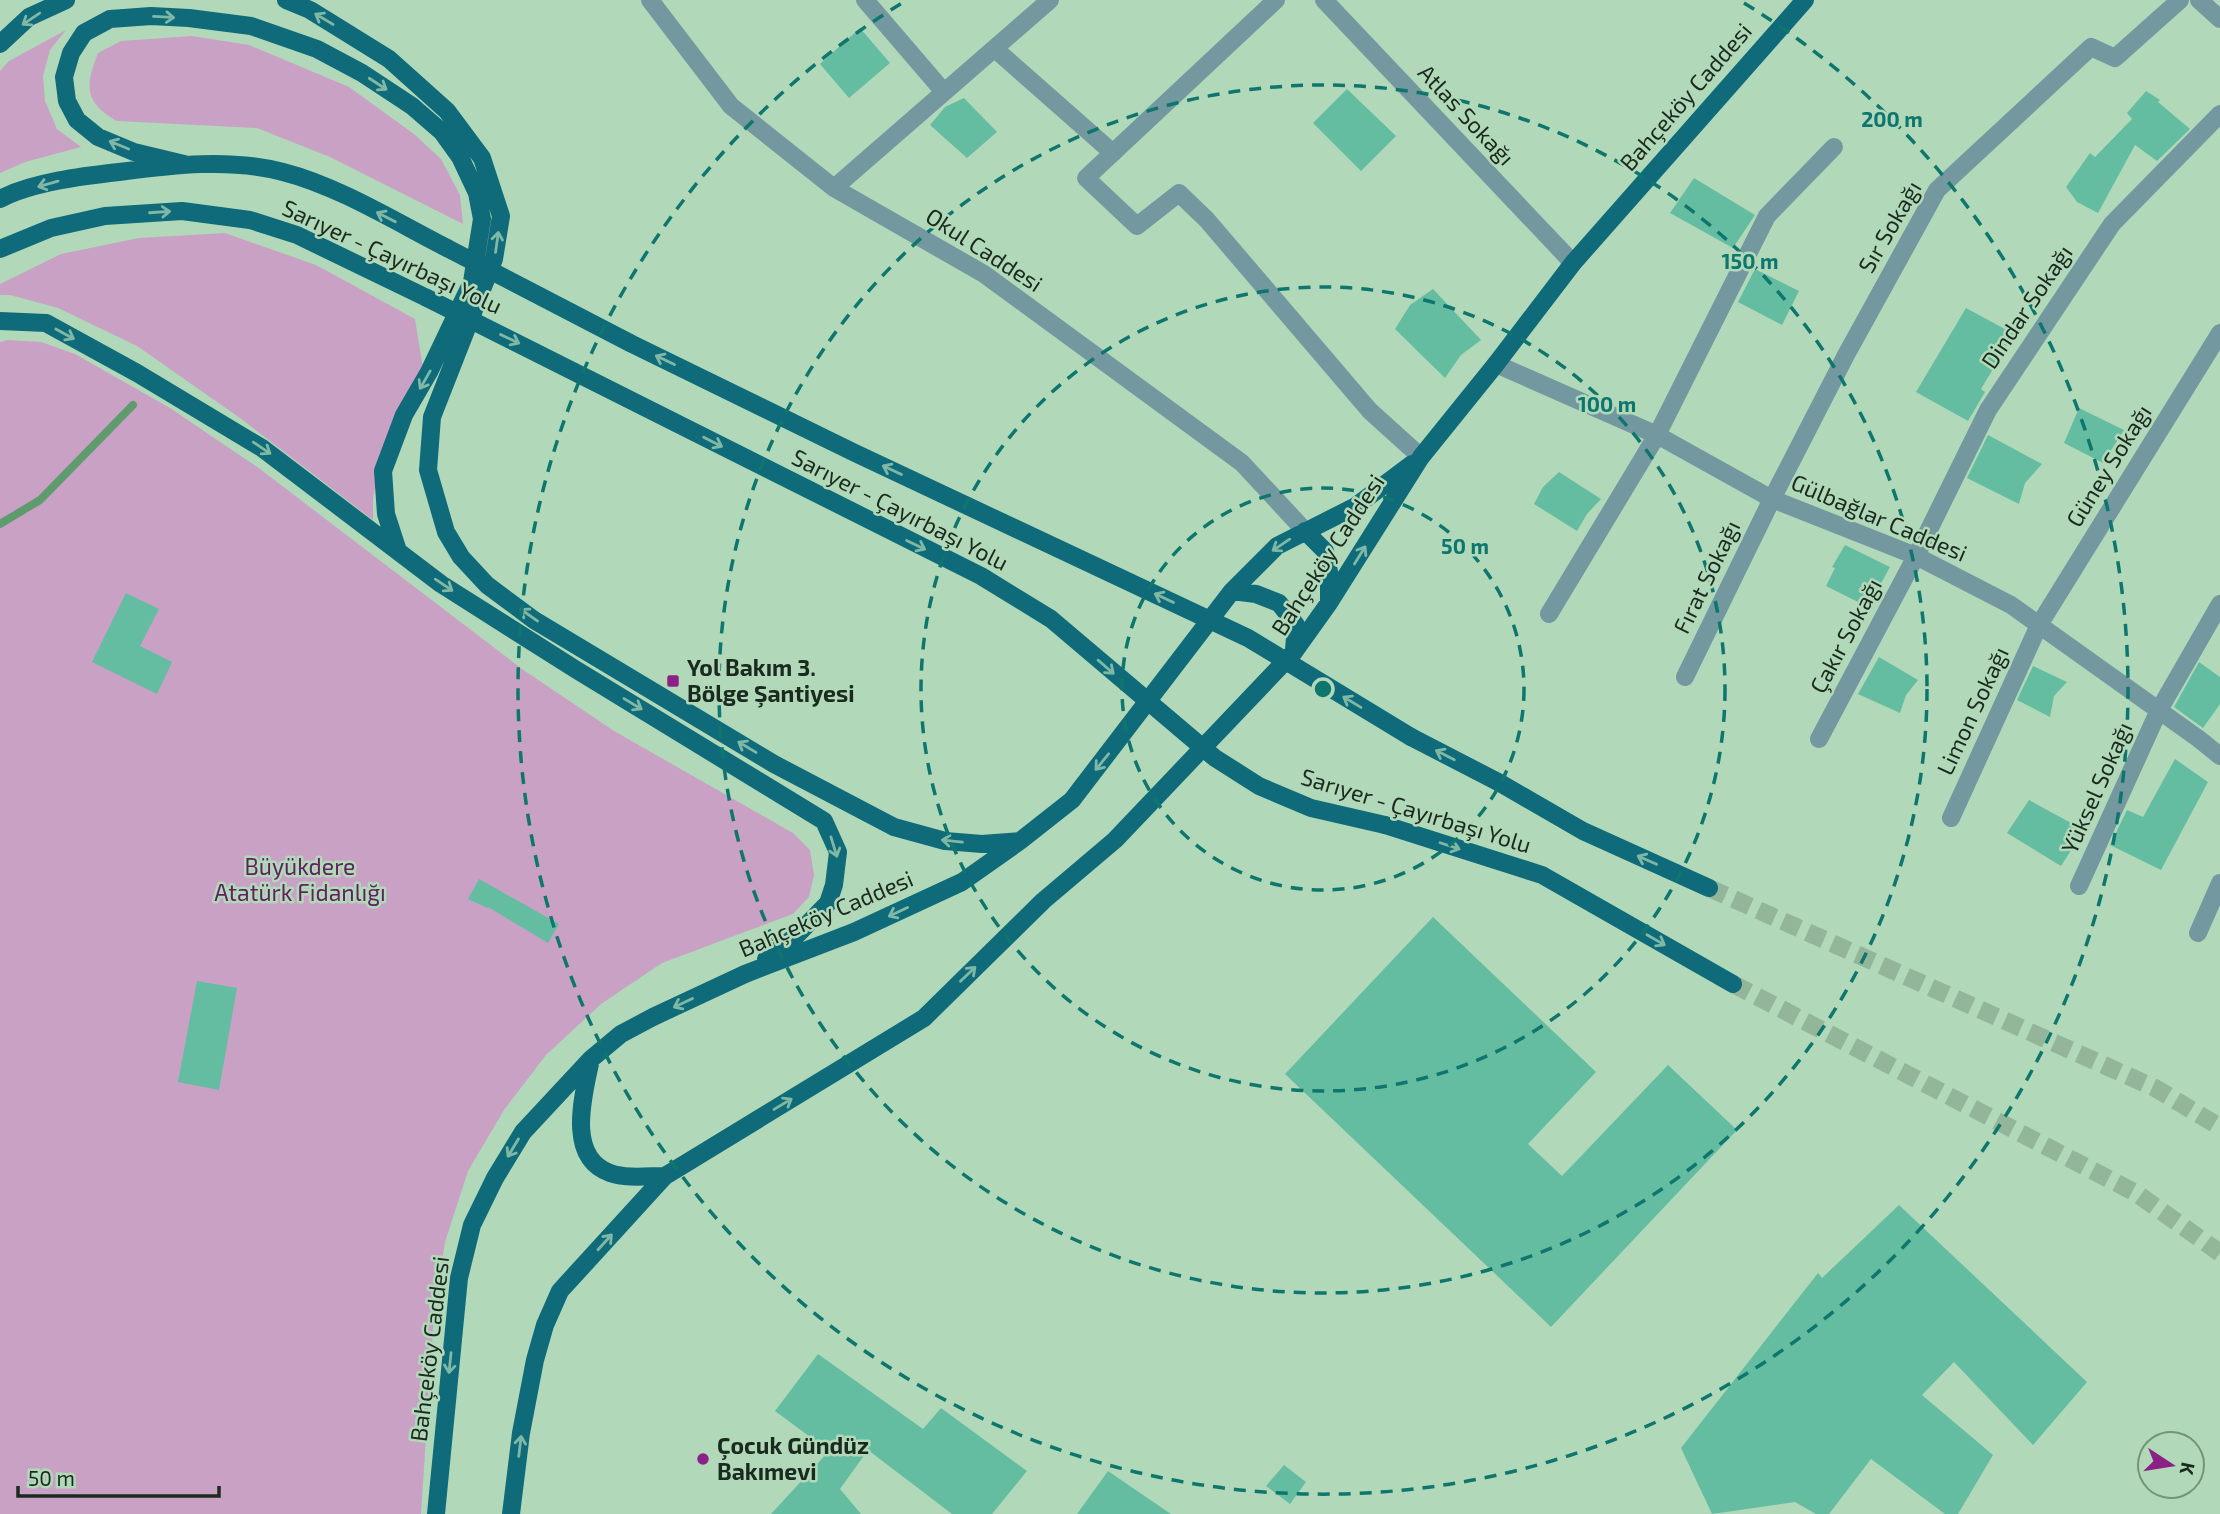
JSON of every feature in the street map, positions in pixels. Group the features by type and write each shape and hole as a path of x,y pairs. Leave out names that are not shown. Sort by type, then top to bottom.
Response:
{"main road":[{"path":"0,44 29,18 66,0"},
{"path":"286,0 310,10 389,59 447,111 482,158 501,216 494,258 432,417 428,470 446,533 461,557 487,584 534,620 774,764 894,827 945,841 982,844 1020,841"},
{"name":"Bahçeköy Caddesi","path":"511,1514 521,1433 535,1360 545,1325 561,1291 665,1176 924,1018 1044,901 1115,840 1294,652 1329,603 1421,457 1573,263 1805,0"},
{"path":"184,164 122,147 98,136 77,120 67,101 64,77 71,52 84,33 110,19 151,16 251,26 317,48 362,73 412,106 442,132 460,157 477,193 482,219 472,282 429,372 404,415 383,471 386,514 398,551"},
{"name":"Sarıyer - Çayırbaşı Yolu","path":"0,199 73,177 184,164 250,166 322,185 632,344 855,453 1248,638 1410,737 1500,783 1583,831 1709,888"},
{"name":"Sarıyer - Çayırbaşı Yolu","path":"0,249 51,228 105,215 182,211 250,220 298,235 981,576 1051,619 1215,758 1259,786 1311,808 1385,825 1542,875 1733,984"},
{"path":"0,321 46,323 137,373 262,448 441,584 824,821 838,852 834,885 828,903 796,936 745,974"},
{"name":"Bahçeköy Caddesi","path":"436,1514 460,1278 472,1225 495,1178 523,1132 591,1059 621,1034 653,1017 745,974 854,932 962,882 1020,841 1072,800 1232,591 1277,546 1356,506 1421,457"},
{"path":"1305,531 1325,551 1329,572 1329,603"},
{"path":"1232,591 1256,594 1279,603 1296,625 1294,652"},
{"path":"591,1059 581,1111 582,1141 591,1160 608,1172 626,1176 665,1176"}],"street":[{"name":"Okul Caddesi","path":"650,0 731,106 834,188 984,274 1242,463 1305,531"},
{"path":"865,0 944,92"},
{"path":"834,188 1049,0"},
{"path":"1276,0 1086,178 1137,226 1179,193 1207,220 1370,411 1421,457"},
{"name":"Atlas Sokağı","path":"1324,0 1573,263"},
{"name":"Sır Sokağı","path":"1772,499 1846,355 1937,190 2091,47 2115,58 2180,0"},
{"path":"2199,0 2220,19"},
{"path":"995,49 1113,153"},
{"name":"Dindar Sokağı","path":"1916,556 1988,410 2112,224 2220,114"},
{"path":"1549,614 1657,435 1767,216 1834,147"},
{"name":"Güney Sokağı","path":"2039,625 2220,333"},
{"name":"Gülbağlar Caddesi","path":"1496,364 1657,435 1772,499 1916,556 2011,606 2220,756"},
{"name":"Fırat Sokağı","path":"1685,677 1772,499"},
{"name":"Çakır Sokağı","path":"1819,739 1916,556"},
{"name":"Yüksel Sokağı","path":"2079,886 2159,710 2220,604"},
{"name":"Limon Sokağı","path":"1951,818 2039,625"},
{"path":"2198,933 2220,883"}],"green space":[{"path":"66,30 50,50 43,76 45,101 57,129 81,147 25,162 0,173 0,71 9,61"},
{"path":"192,36 249,45 349,87 414,134 441,159 460,195 463,224 330,157 257,128 117,121 93,100 90,84 98,53 121,41"},
{"path":"225,233 316,265 415,319 424,374 378,476 373,498 373,520 240,418 137,346 58,308 10,295 0,295 0,284 61,254 139,238"},
{"name":"Büyükdere Atatürk Fidanlığı","path":"0,342 41,342 75,354 170,408 260,469 522,669 614,731 793,833 810,850 814,875 809,897 793,914 662,963 601,1004 546,1055 504,1110 468,1171 445,1242 434,1314 421,1514 0,1514"}],"building":[{"path":"860,28 890,63 849,98 820,64"},
{"path":"1347,89 1396,136 1361,171 1313,123"},
{"path":"2146,91 2160,100 2158,102 2190,129 2157,161 2135,145 2098,213 2077,202 2066,187 2090,153 2095,157 2132,119 2127,113"},
{"path":"964,98 997,132 967,158 930,125 945,107"},
{"path":"1694,178 1755,215 1733,248 1670,213"},
{"path":"1755,269 1799,291 1782,325 1738,302"},
{"path":"1433,289 1481,340 1461,355 1445,378 1395,329 1410,305"},
{"path":"1966,308 2014,334 1981,389 1985,392 1968,421 1916,392"},
{"path":"2079,408 2124,430 2103,463 2064,443"},
{"path":"1988,435 2042,464 2025,483 2019,504 1967,478"},
{"path":"1559,472 1601,499 1587,514 1577,531 1534,504 1543,487"},
{"path":"1845,545 1890,567 1868,607 1826,586 1835,568 1832,567"},
{"path":"126,593 159,609 140,646 172,662 157,694 92,662"},
{"path":"1879,657 1918,680 1906,695 1900,713 1858,694"},
{"path":"2199,662 2220,677 2220,704 2203,728 2174,707"},
{"path":"2033,666 2067,682 2054,696 2050,717 2017,700"},
{"path":"2175,759 2208,782 2161,870 2110,845 2127,810 2143,817"},
{"path":"2029,800 2084,830 2061,866 2007,833"},
{"path":"479,879 559,924 548,943 488,907 468,899"},
{"path":"1433,917 1596,1072 1528,1144 1562,1176 1668,1065 1737,1130 1551,1327 1285,1074"},
{"path":"197,981 237,988 219,1090 178,1082"},
{"path":"1899,1205 2087,1382 2033,1445 1954,1362 1922,1395 1993,1455 1958,1514 1945,1514 1871,1459 1829,1514 1816,1514 1795,1502 1712,1514 1681,1448 1818,1273 1822,1278"},
{"path":"818,1354 923,1429 941,1408 1027,1471 992,1514 952,1514 868,1450 840,1489 861,1514 771,1514 829,1451 775,1411"},
{"path":"1284,1465 1306,1482 1290,1504 1266,1486"},
{"path":"1108,1471 1171,1514 1077,1514"}],"waterway":[{"path":"0,524 40,500 133,405"}],"tunnel":[{"path":"1709,888 2155,1088 2220,1127"},
{"path":"1733,984 2136,1193 2220,1253"}],"place":[{"name":"Yol Bakım 3. Bölge Şantiyesi","path":"673,681"},
{"name":"Çocuk Gündüz Bakımevi","path":"703,1459"}]}
